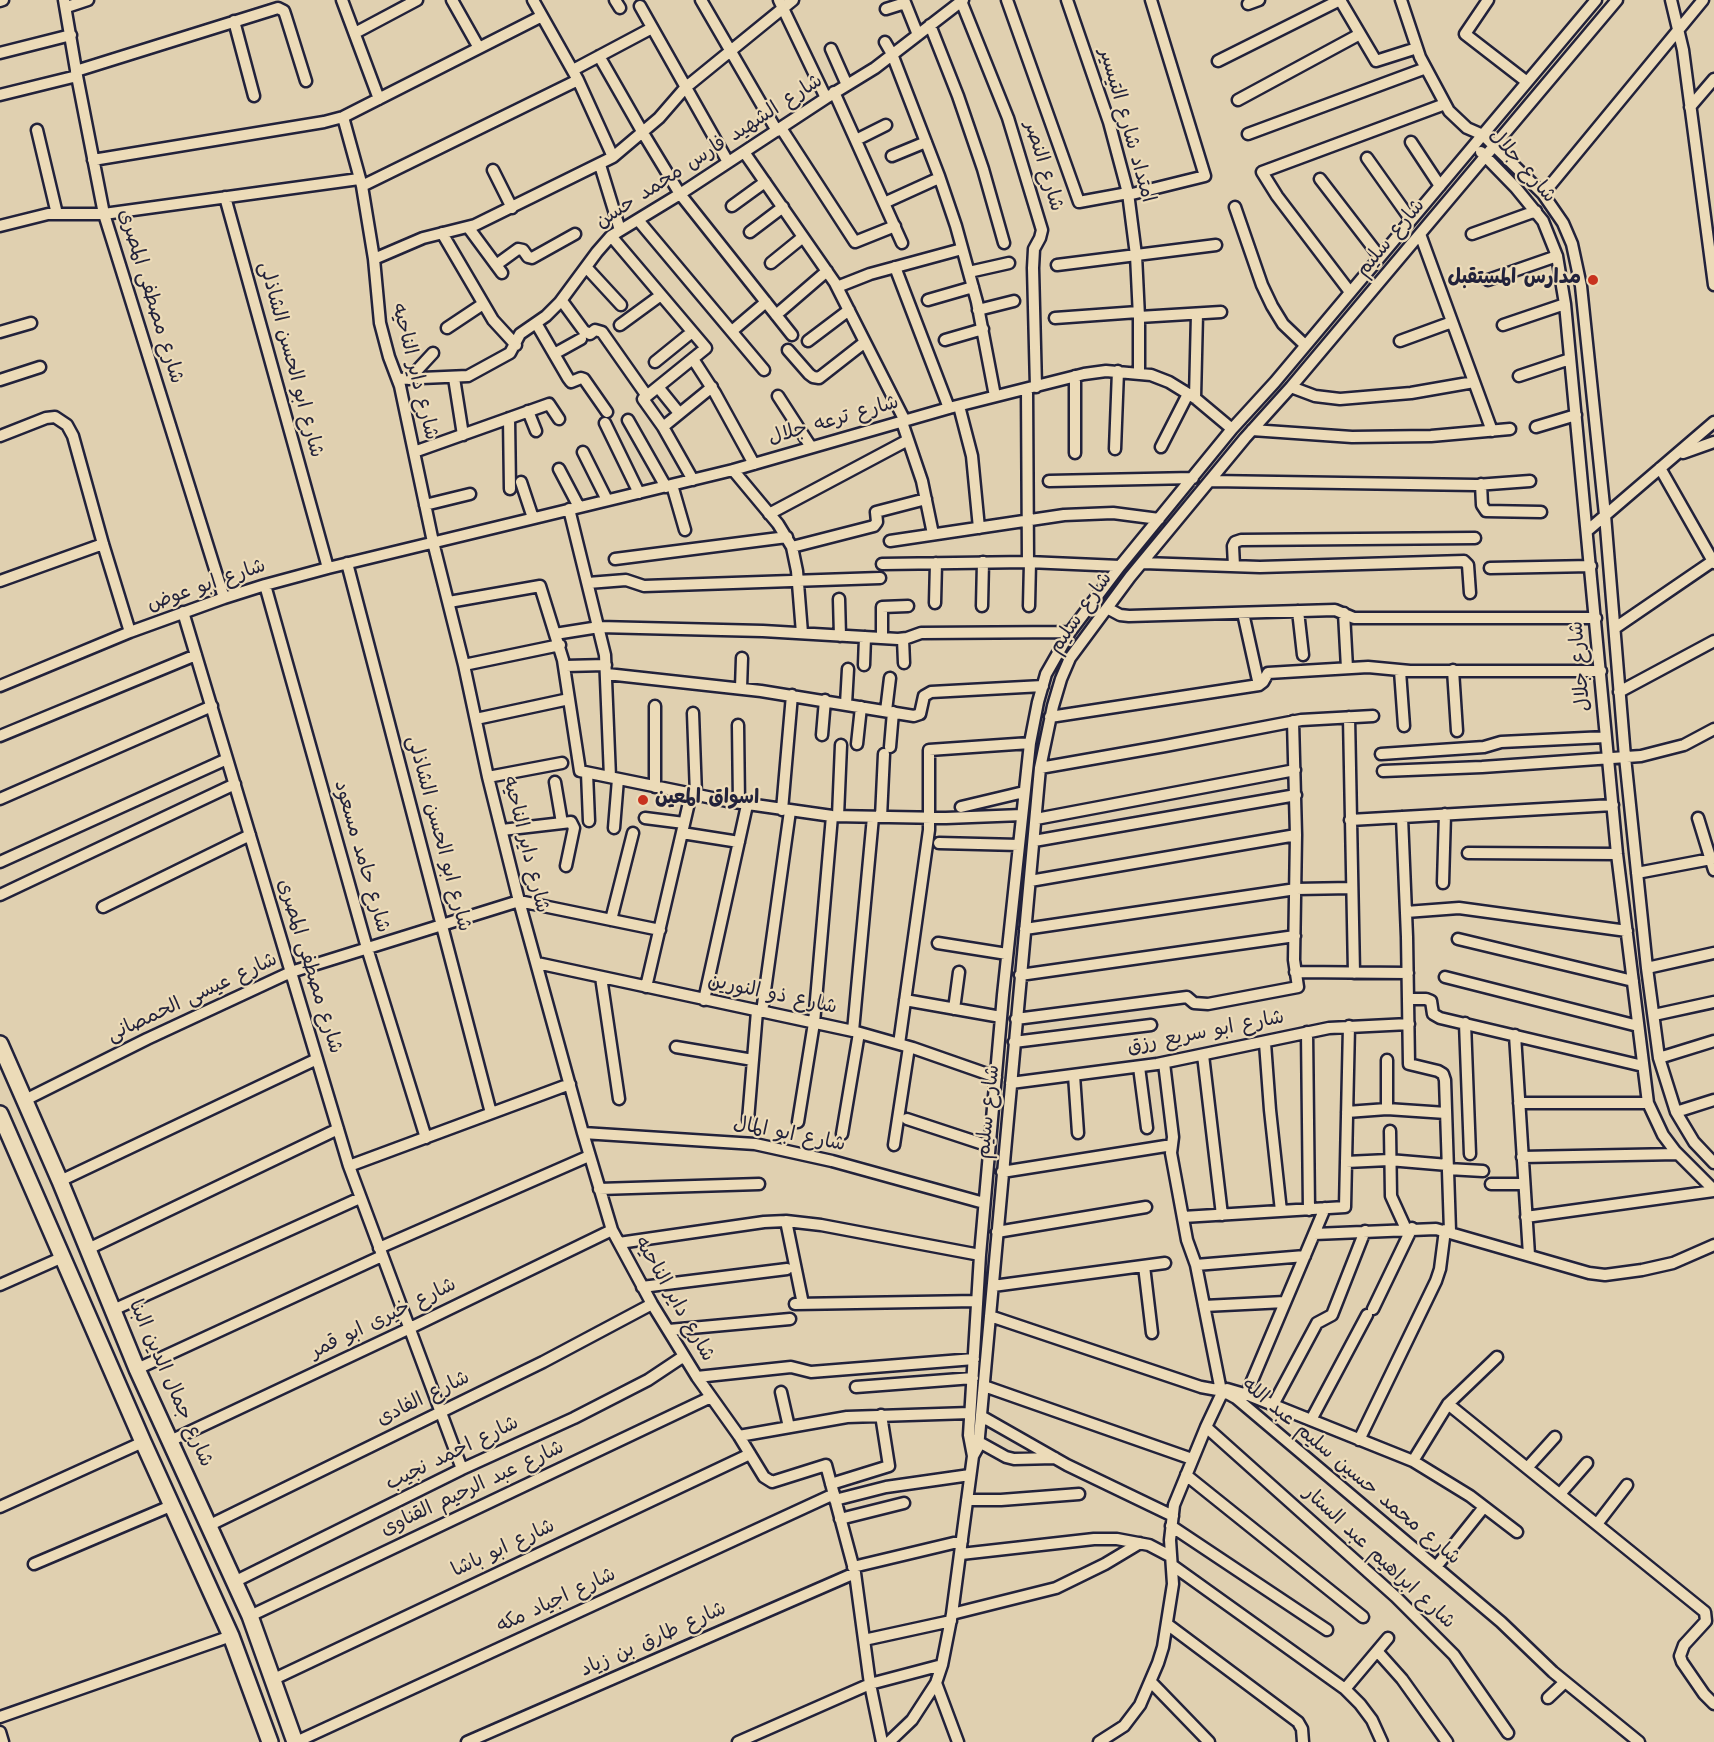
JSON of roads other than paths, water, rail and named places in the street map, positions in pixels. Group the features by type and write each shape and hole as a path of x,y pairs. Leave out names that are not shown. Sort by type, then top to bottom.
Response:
{"main road":[{"name":"شارع جمال الدين البنا","path":"0,1044 60,1181 137,1369 250,1616 296,1742"},
{"path":"0,1114 143,1442 231,1636 270,1742"}],"street":[{"path":"66,3 88,0"},
{"path":"342,0 379,99"},
{"path":"354,33 417,0"},
{"path":"452,0 479,48"},
{"path":"533,0 575,75 613,157"},
{"path":"701,0 729,51 779,130 855,242 894,226"},
{"path":"374,259 423,238 468,227 512,208 613,157 643,133 685,88 781,4 793,0"},
{"path":"1007,0 1078,201 1082,203 1205,176 1151,0"},
{"name":"امتداد شارع التيسير","path":"1067,0 1109,122 1128,194 1136,255 1139,314 1138,373"},
{"path":"1401,0 1426,68 1445,104 1467,128"},
{"path":"1488,0 1465,34 1527,82"},
{"name":"شارع سليم","path":"889,1742 912,1720 936,1683 942,1665 961,1554 973,1456 979,1442 973,1378 984,1203 1018,845 1030,743 1042,686 1054,658 1070,632 1120,566 1232,429 1275,382 1596,0"},
{"name":"شارع سليم","path":"973,1456 970,1446 984,1386 1040,768 1050,717 1070,658 1107,608 1252,430 1291,387 1617,0"},
{"path":"1671,0 1710,216 1714,285"},
{"path":"1543,194 1702,0"},
{"path":"886,9 905,1 918,35"},
{"path":"1218,61 1342,1 1376,61 1417,48"},
{"name":"شارع الشهيد فارس محمد حسن","path":"403,379 468,376 478,373 510,353 520,334 562,300 586,267 616,233 681,194 847,85 918,35 956,2"},
{"name":"شارع النصر","path":"956,2 1008,118 1042,230 1034,249 1033,268 1032,388 1027,520 1029,606"},
{"name":"شارع مصطفى المصرى","path":"66,3 76,73 104,214 224,598"},
{"path":"781,4 856,140 902,243"},
{"path":"640,6 728,162"},
{"path":"0,94 76,73 278,8 284,11 306,81"},
{"path":"93,160 343,117 542,16"},
{"path":"234,21 254,96"},
{"path":"930,25 972,138 1004,243"},
{"path":"0,226 57,214 104,214 225,197 360,182 575,75 599,56 652,28"},
{"path":"1238,100 1360,34"},
{"path":"0,52 71,35"},
{"path":"885,42 892,54 926,142 962,249 973,287 995,396"},
{"path":"831,49 847,85"},
{"path":"599,56 681,194 792,334"},
{"path":"1248,134 1426,68"},
{"path":"1690,107 1714,80"},
{"path":"1350,292 1277,196 1262,172 1445,104"},
{"name":"شارع داير الناحيه","path":"343,117 360,182 374,259 380,323 389,357 403,379 414,452 432,542 449,602 488,777 519,901 612,1230 651,1304 697,1377 768,1481 826,1465 833,1493"},
{"path":"856,140 886,125"},
{"name":"شارع جلال","path":"1467,128 1483,135 1495,145 1543,194 1563,223 1572,244 1577,266 1605,515 1625,758 1659,1058 1676,1112 1694,1142 1713,1161"},
{"name":"شارع جلال","path":"1467,128 1474,146 1536,211 1543,221 1557,256 1565,304 1617,854 1648,1103 1663,1135 1678,1154 1714,1190"},
{"path":"37,130 57,214"},
{"path":"892,156 926,142"},
{"path":"1411,142 1440,186"},
{"path":"744,152 837,287 865,342 904,422 926,499 933,534"},
{"path":"1367,158 1411,220"},
{"path":"600,165 616,233 661,295 706,348 645,397"},
{"path":"493,170 512,208"},
{"path":"884,203 939,178"},
{"path":"1320,179 1380,257"},
{"path":"732,206 765,182"},
{"name":"شارع ابو الحسن الشاذلى","path":"225,197 328,568"},
{"path":"750,232 783,207"},
{"path":"1235,207 1262,285 1272,306 1283,324 1305,345"},
{"path":"1472,234 1536,211"},
{"path":"638,220 764,370"},
{"path":"468,227 499,269 518,249 523,250 528,257 532,258 575,234"},
{"path":"442,233 493,320 516,345"},
{"path":"1420,234 1492,431"},
{"path":"771,262 803,237"},
{"path":"1057,265 1216,245"},
{"path":"837,287 856,278 962,249"},
{"path":"1488,280 1557,256"},
{"path":"969,272 1009,263"},
{"path":"586,267 621,305"},
{"path":"895,267 954,407 975,472 979,528"},
{"path":"776,315 827,272"},
{"path":"928,300 973,287"},
{"path":"621,325 661,295"},
{"path":"562,300 584,331 590,334 595,330 602,332 645,397 693,480"},
{"path":"978,310 1014,301"},
{"path":"732,331 766,302"},
{"path":"447,328 483,304"},
{"path":"1503,326 1565,304"},
{"path":"808,341 849,310"},
{"path":"1055,318 1221,312"},
{"path":"1161,447 1192,396 1197,314"},
{"path":"1400,341 1452,322"},
{"path":"0,332 31,323"},
{"path":"536,323 571,382 584,379 608,412"},
{"path":"945,340 982,329"},
{"path":"655,362 692,332"},
{"path":"554,354 581,339"},
{"path":"788,350 809,374 819,378 865,342"},
{"path":"403,379 433,353"},
{"path":"693,358 712,387 754,464"},
{"path":"1519,376 1570,359"},
{"path":"0,380 40,367"},
{"path":"1115,449 1118,371"},
{"name":"شارع ترعه جلال","path":"432,542 733,470 954,407 1095,372 1138,373 1169,382 1192,396 1232,429"},
{"path":"1075,376 1075,453"},
{"path":"454,378 463,435"},
{"path":"1291,387 1315,396 1340,399 1411,393 1474,382"},
{"path":"658,387 680,413"},
{"path":"663,427 712,387"},
{"path":"778,396 812,447"},
{"path":"414,452 549,404 559,419"},
{"path":"528,411 536,430"},
{"path":"1536,427 1575,415"},
{"path":"0,436 45,418 55,417 67,425 73,436 130,632"},
{"path":"509,418 510,489"},
{"path":"628,420 669,486 685,530"},
{"path":"1587,531 1714,422"},
{"path":"605,423 639,493"},
{"path":"1252,430 1352,437 1431,436 1510,429"},
{"path":"769,514 908,440"},
{"path":"1676,455 1714,442"},
{"path":"583,452 607,500"},
{"path":"1615,628 1714,562 1660,468"},
{"path":"560,469 574,508 606,669 614,778 614,828"},
{"path":"733,470 790,542 798,580 802,633"},
{"path":"1049,480 1193,478"},
{"path":"1210,481 1481,484 1530,481"},
{"path":"521,482 533,518"},
{"path":"1481,484 1482,505 1486,512 1541,512"},
{"path":"425,506 470,494"},
{"path":"615,559 790,542 874,526 877,522 876,512 926,499"},
{"path":"890,541 1027,520 1096,513 1159,519"},
{"path":"1234,566 1233,546 1235,542 1241,540 1475,538"},
{"name":"شارع ابو عوض","path":"0,687 130,632 224,598 264,585 432,542"},
{"path":"0,581 103,544"},
{"path":"1143,563 1234,566 1464,561 1468,565 1470,593"},
{"path":"982,606 983,562"},
{"path":"882,564 1029,562 1120,566"},
{"name":"شارع ابو الحسن الشاذلى","path":"347,563 491,1113"},
{"path":"935,603 936,563"},
{"path":"1490,568 1591,566"},
{"path":"588,584 626,580 644,586 880,578"},
{"name":"شارع حامد مسعود","path":"264,585 368,948 426,1138"},
{"path":"449,602 540,586 565,666 589,821"},
{"path":"839,599 840,636"},
{"path":"882,638 882,607 908,606"},
{"path":"1107,608 1120,615 1128,616 1335,610 1349,616 1596,618"},
{"path":"1298,611 1303,655"},
{"name":"شارع مصطفى المصرى","path":"183,612 349,1166 462,1469"},
{"path":"1243,613 1258,685"},
{"path":"1347,668 1349,616"},
{"path":"555,634 599,627 802,633 903,639 916,633 1070,632"},
{"path":"864,665 866,637"},
{"path":"903,639 904,663"},
{"path":"1619,692 1714,641"},
{"path":"464,665 560,645"},
{"path":"0,736 196,655"},
{"path":"741,688 742,658"},
{"path":"565,666 606,669 792,695 914,716 920,714 924,696 931,692 1042,686"},
{"path":"1050,717 1258,685 1263,682 1268,673 1368,667 1400,670 1601,671"},
{"path":"846,704 848,669"},
{"path":"1400,670 1404,726"},
{"path":"1453,670 1458,731"},
{"path":"842,1134 856,1032 877,817 887,750 890,678"},
{"path":"748,1120 753,1060 786,811 792,695"},
{"path":"476,719 569,699"},
{"path":"822,735 825,700"},
{"path":"0,799 212,706"},
{"path":"655,706 655,787"},
{"path":"857,744 861,707"},
{"path":"646,987 683,828 694,795 693,713"},
{"path":"1040,768 1313,718 1373,716"},
{"path":"1348,717 1354,973"},
{"path":"1016,1018 1187,997 1194,1003 1208,1004 1298,987 1295,972 1296,795 1293,722"},
{"path":"704,1000 739,842 743,804 738,725"},
{"path":"1383,771 1625,758 1674,748 1714,729"},
{"path":"1381,754 1484,747 1501,742 1606,737"},
{"path":"894,1145 904,1045 905,1000 927,847 929,750 1030,743"},
{"path":"798,1122 814,1023 841,745"},
{"path":"0,862 227,759"},
{"path":"488,777 562,763"},
{"path":"1036,819 1295,770"},
{"path":"582,771 743,804 835,816 929,818 1022,815"},
{"path":"555,782 562,823"},
{"path":"0,895 235,784"},
{"path":"961,807 1024,792"},
{"path":"1034,840 1296,795"},
{"path":"1350,819 1613,805"},
{"path":"1443,883 1444,814"},
{"path":"1359,1440 1436,1281 1447,1231 1448,1167 1445,1080 1443,1074 1438,1071 1409,1064 1409,999 1402,817"},
{"path":"645,818 739,842"},
{"path":"1638,873 1712,865 1698,818"},
{"path":"502,830 571,822 574,828 566,866"},
{"path":"610,920 633,833"},
{"path":"103,907 250,835"},
{"path":"1030,881 1296,835"},
{"path":"939,843 1018,845"},
{"path":"1468,853 1617,854"},
{"path":"1025,929 1296,889 1352,888"},
{"path":"519,901 660,930"},
{"name":"شارع عيسى الحمصانى","path":"25,1100 147,1039 291,972 519,901"},
{"path":"1406,912 1460,908 1627,931"},
{"path":"1020,975 1295,936"},
{"path":"1458,939 1633,981"},
{"path":"938,943 1007,954"},
{"path":"1647,968 1714,953"},
{"name":"شارع ذو النورين","path":"537,963 856,1032 904,1045 996,1077"},
{"path":"954,1009 959,972"},
{"path":"1295,972 1408,973"},
{"path":"601,977 619,1100"},
{"path":"1445,977 1638,1026"},
{"path":"1409,999 1431,1001 1433,1014 1643,1066"},
{"path":"905,1000 1001,1017"},
{"path":"1654,1015 1714,1002"},
{"path":"1465,1023 1470,1154"},
{"name":"شارع ابو سريع رزق","path":"1011,1083 1164,1063 1265,1043 1307,1032 1349,1026 1409,1024"},
{"path":"1014,1042 1150,1025"},
{"path":"1183,1217 1345,1207 1349,1026"},
{"path":"1307,1032 1309,1209"},
{"path":"1515,1035 1529,1255"},
{"path":"1659,1058 1714,1041"},
{"path":"1265,1043 1281,1211"},
{"path":"676,1047 753,1060"},
{"path":"1203,1055 1222,1215"},
{"path":"60,1181 317,1059"},
{"path":"1387,1060 1387,1109"},
{"path":"1099,1742 1124,1725 1140,1705 1151,1682 1163,1647 1173,1584 1171,1561 1174,1505 1222,1391 1196,1265 1187,1240 1171,1153 1173,1137 1164,1063"},
{"path":"1139,1066 1147,1128"},
{"path":"1074,1076 1078,1133"},
{"path":"349,1166 570,1084"},
{"path":"1676,1112 1714,1100"},
{"path":"1519,1103 1648,1103"},
{"path":"1347,1112 1387,1109 1446,1113"},
{"path":"907,1119 989,1146"},
{"path":"88,1249 338,1130"},
{"path":"1390,1131 1391,1196 1409,1228"},
{"name":"شارع ابو المال","path":"583,1133 755,1144 832,1161 984,1203"},
{"path":"1002,1172 1172,1145"},
{"path":"1522,1156 1678,1154"},
{"path":"137,1369 381,1252 590,1156"},
{"path":"1346,1162 1389,1160 1484,1171"},
{"path":"599,1189 759,1184"},
{"path":"1491,1184 1524,1184"},
{"path":"1526,1217 1714,1190"},
{"path":"113,1310 360,1198"},
{"path":"997,1232 1146,1207"},
{"path":"1246,1395 1325,1208"},
{"path":"619,1243 764,1222 786,1221 821,1225 980,1255"},
{"path":"786,1221 799,1304 977,1301"},
{"path":"1311,1420 1370,1312 1409,1228"},
{"path":"1314,1234 1409,1228 1447,1231 1589,1273 1605,1275 1673,1263 1714,1245"},
{"name":"شارع خيرى ابو قمر","path":"170,1442 612,1230"},
{"path":"1274,1405 1317,1323 1332,1315 1365,1231"},
{"path":"1196,1265 1305,1256"},
{"path":"0,1285 63,1257"},
{"path":"993,1286 1166,1263"},
{"path":"1144,1266 1152,1333"},
{"path":"642,1287 787,1269"},
{"path":"1204,1306 1285,1302"},
{"name":"شارع الفادى","path":"210,1526 543,1362 651,1304"},
{"name":"شارع محمد حسين سليم عبد الله","path":"990,1316 1201,1388 1222,1391 1236,1398 1501,1622 1565,1682 1640,1742"},
{"path":"669,1330 790,1319"},
{"name":"شارع احمد نجيب","path":"234,1582 462,1469 574,1418 648,1380 684,1356"},
{"path":"1413,1461 1448,1404 1497,1357"},
{"path":"697,1377 791,1367 811,1372 974,1359"},
{"path":"856,1387 973,1378"},
{"path":"984,1386 1192,1459"},
{"path":"1222,1391 1232,1390 1274,1405 1413,1461 1484,1507 1517,1532"},
{"path":"781,1392 789,1427"},
{"name":"شارع عبد الرحيم القناوى","path":"250,1616 711,1397"},
{"path":"1448,1404 1705,1612 1706,1621 1684,1645 1680,1656 1704,1694 1714,1704"},
{"path":"739,1436 847,1417 976,1414 1172,1521 1327,1630"},
{"path":"833,1493 889,1466 881,1415"},
{"name":"شارع ابراهيم عبد الستار","path":"1206,1427 1396,1597 1454,1655 1508,1733"},
{"path":"1527,1468 1555,1437"},
{"path":"0,1508 143,1442"},
{"path":"979,1442 1014,1459 1056,1458"},
{"name":"شارع ابو باشا","path":"274,1679 750,1454"},
{"path":"1560,1494 1587,1463"},
{"path":"833,1493 970,1475"},
{"path":"1186,1475 1363,1617"},
{"path":"1597,1524 1627,1485"},
{"path":"833,1493 854,1570 870,1684 882,1742"},
{"name":"شارع اجياد مكه","path":"296,1742 833,1493"},
{"path":"967,1500 1001,1500 1079,1494"},
{"path":"840,1519 904,1503"},
{"path":"34,1564 173,1505"},
{"path":"1436,1567 1484,1507"},
{"path":"961,1554 1094,1539 1117,1539 1140,1543 1171,1561 1345,1689 1372,1720 1382,1742"},
{"name":"شارع طارق بن زياد","path":"468,1742 854,1570 963,1540"},
{"path":"864,1640 1056,1588 1105,1564 1140,1543"},
{"path":"1167,1624 1298,1722 1302,1729 1303,1742"},
{"path":"0,1717 231,1636"},
{"path":"1345,1689 1388,1638"},
{"path":"1377,1651 1402,1679 1447,1742"},
{"path":"738,1742 870,1684 942,1665"},
{"path":"1151,1682 1209,1742"},
{"path":"1548,1698 1565,1682"},
{"path":"936,1683 958,1742"},
{"path":"0,1732 3,1742"}],"place":[{"name":"مدارس المستقبل","path":"1593,280"},
{"name":"اسواق المعين","path":"643,800"}]}
